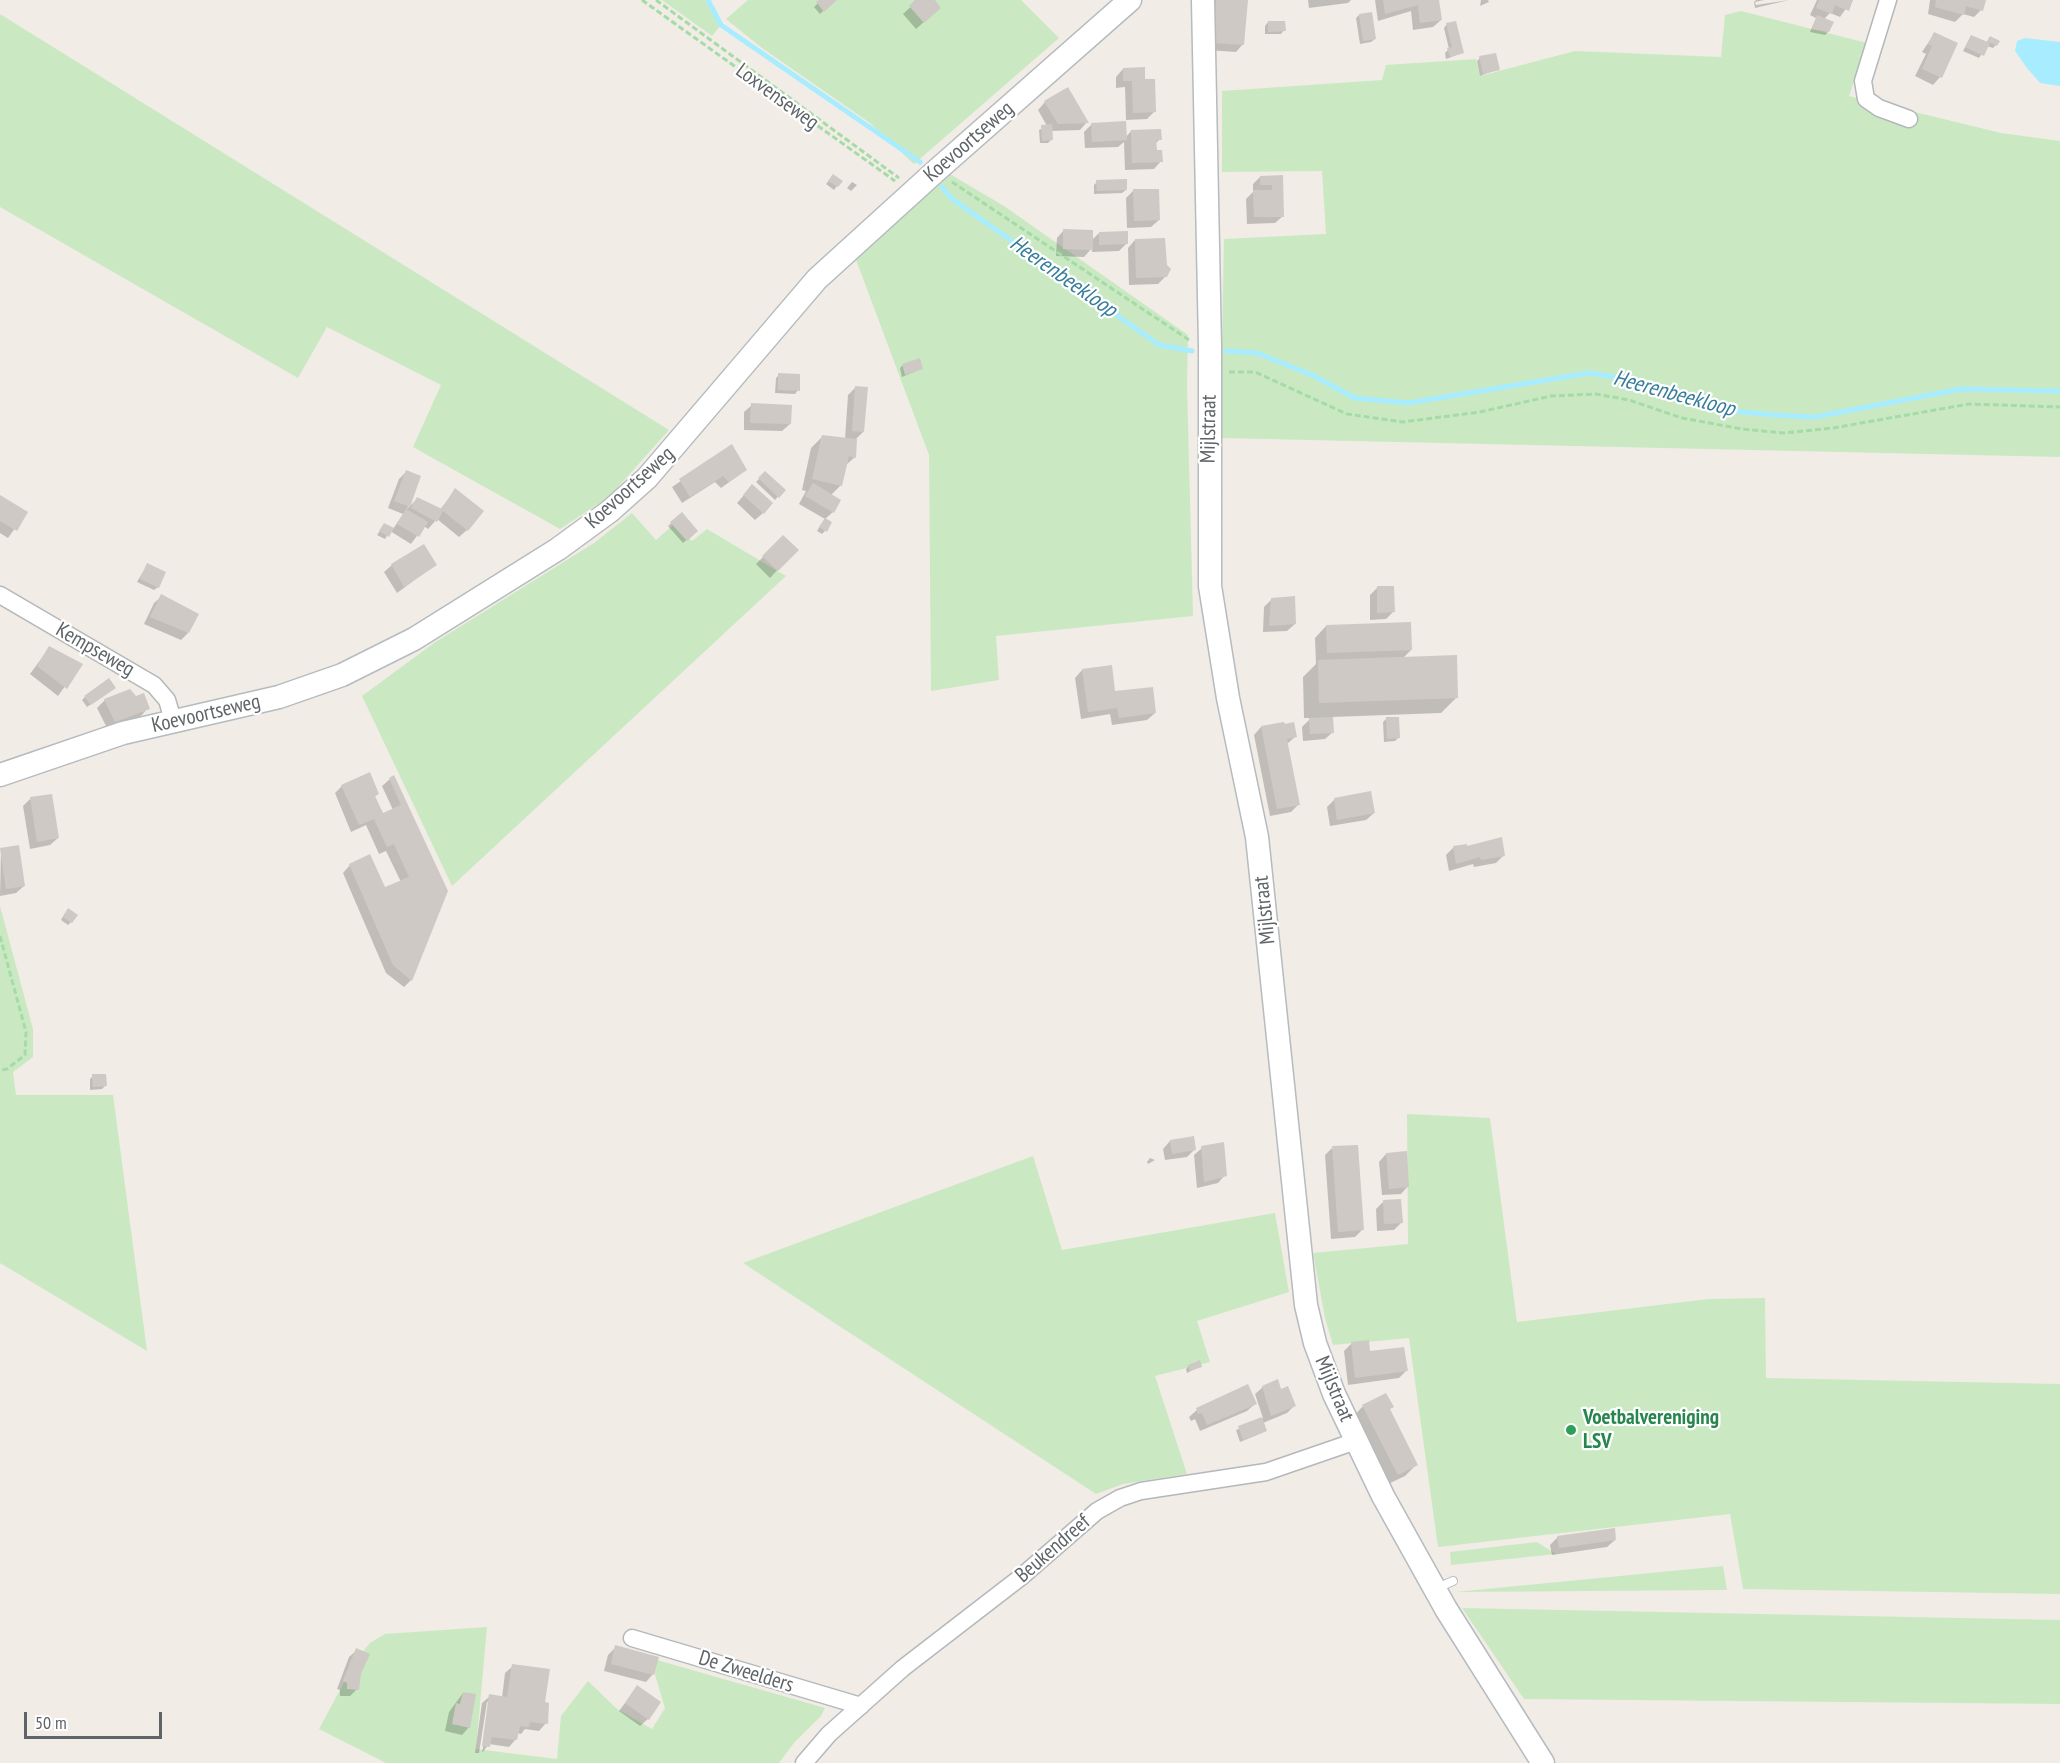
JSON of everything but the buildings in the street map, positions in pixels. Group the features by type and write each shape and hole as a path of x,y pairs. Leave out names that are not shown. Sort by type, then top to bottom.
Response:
{"street":[{"name":"Koevoortseweg","path":"0,775 104,740 173,720 279,697 342,675 432,629 558,549 610,512 647,478 716,401 798,300 937,170 1130,0"},
{"name":"Mijlstraat","path":"1203,0 1210,346 1210,586 1228,698 1257,837 1306,1305 1315,1343 1334,1394 1356,1441 1444,1585 1543,1763"},
{"path":"1888,0 1863,81 1866,99 1879,108 1909,119"},
{"name":"Kempseweg","path":"0,595 154,686 167,700 173,720"},
{"name":"Beukendreef","path":"804,1763 829,1734 903,1668 1021,1577 1097,1511 1120,1498 1141,1491 1266,1472 1356,1441"},
{"name":"De Zweelders","path":"632,1638 861,1706"}],"path":[{"name":"Loxvenseweg","path":"642,0 914,191"},
{"name":"Loxvenseweg","path":"656,0 914,191"},
{"path":"937,170 1198,346 1210,346"},
{"path":"1210,372 1255,372 1347,414 1403,422 1480,412 1551,396 1596,394 1629,400 1682,418 1742,429 1784,433 1833,429 1969,404 2060,407"},
{"path":"0,936 26,1032 25,1055 7,1069 0,1070"}],"green space":[{"path":"662,0 708,0 721,25 712,36"},
{"path":"748,0 1021,0 1059,38 914,164 870,123 762,48 726,19"},
{"path":"1741,11 1867,43 1849,96 2001,133 2060,141 2060,457 1220,438 1224,239 1326,234 1322,171 1222,172 1222,91 1382,80 1386,65 1476,59 1480,76 1575,51 1721,57 1725,15"},
{"path":"0,14 669,430 610,496 560,529 413,447 441,385 327,327 298,378 0,207"},
{"path":"948,173 1004,206 1188,335 1187,386 1193,616 996,636 999,680 931,691 929,455 855,257"},
{"path":"632,513 656,540 673,525 692,541 707,529 786,576 452,886 362,696 434,643 594,543"},
{"path":"0,906 33,1029 33,1057 13,1072 16,1095 113,1095 147,1351 0,1263"},
{"path":"1407,1114 1490,1118 1517,1322 1709,1299 1765,1298 1766,1378 2060,1384 2060,1594 1743,1589 1730,1514 1438,1547 1409,1338 1333,1345 1325,1318 1313,1253 1408,1244"},
{"path":"1033,1156 1062,1250 1275,1213 1289,1292 1197,1321 1210,1362 1155,1376 1187,1474 1123,1484 1096,1494 743,1263"},
{"path":"1537,1542 1556,1554 1451,1565 1450,1552"},
{"path":"1723,1566 1727,1590 1455,1592"},
{"path":"1462,1608 2060,1620 2060,1704 1524,1699"},
{"path":"487,1627 476,1749 557,1759 561,1716 588,1681 617,1709 652,1729 665,1708 650,1658 825,1708 821,1716 794,1743 779,1763 386,1763 319,1729 356,1660 370,1643 385,1634"}],"water":[{"path":"2025,38 2060,42 2060,86 2040,83 2027,68 2015,51 2017,41"}],"waterway":[{"name":"Heerenbeekloop","path":"708,0 721,25 920,162"},
{"name":"Heerenbeekloop","path":"942,187 951,198 1159,345 1192,351"},
{"name":"Heerenbeekloop","path":"1226,351 1257,353 1312,375 1355,398 1408,403 1589,373 1627,379 1721,410 1815,417 1961,389 2060,391"}],"place":[{"name":"Voetbalvereniging LSV","path":"1571,1430"}]}
